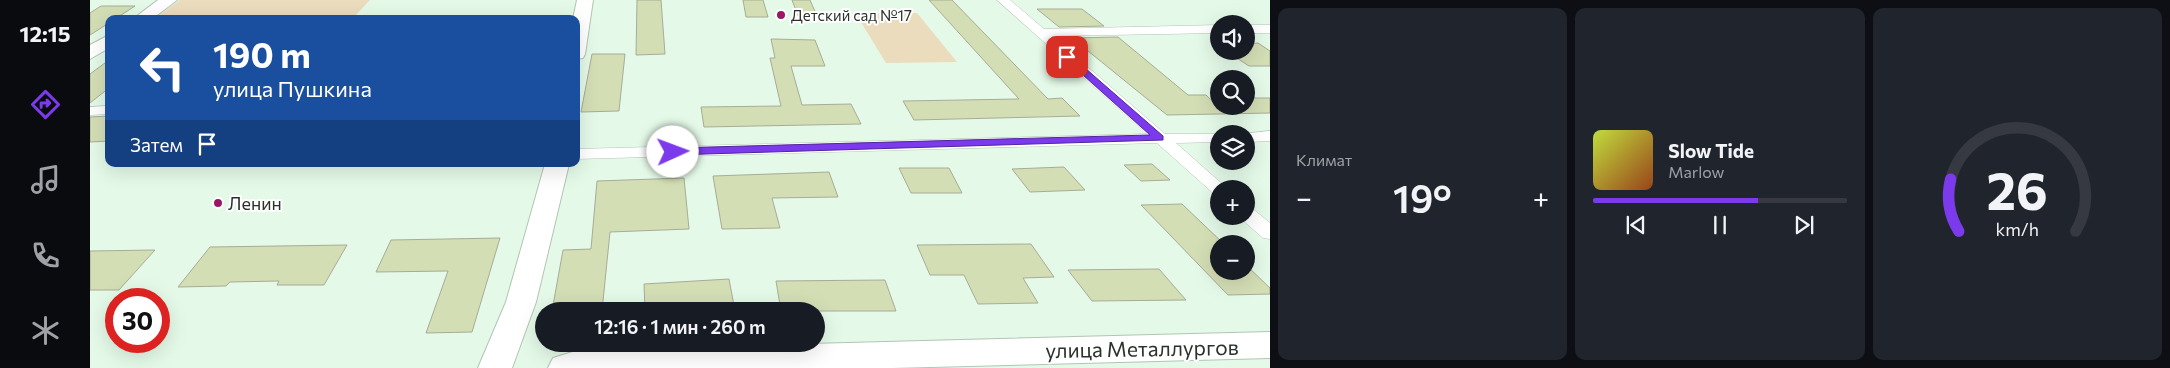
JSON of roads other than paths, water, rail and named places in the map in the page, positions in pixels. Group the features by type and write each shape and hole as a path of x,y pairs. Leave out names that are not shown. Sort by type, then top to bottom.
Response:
{"main road":[{"path":"147,15 169,0"},
{"path":"580,30 585,0"},
{"path":"90,53 105,43"},
{"path":"494,368 521,302 556,167"},
{"name":"улица Металлургов","path":"565,368 579,364 736,358 1270,346"}],"street":[{"path":"1003,0 1210,181"},
{"path":"1040,33 1210,29"},
{"path":"1255,29 1270,29"},
{"path":"90,110 105,110"},
{"path":"1255,137 1270,136"},
{"path":"580,154 1210,137"},
{"path":"1255,220 1270,233"}],"place":[{"name":"Детский сад №17","path":"781,15"},
{"name":"Ленин","path":"218,203"}]}
